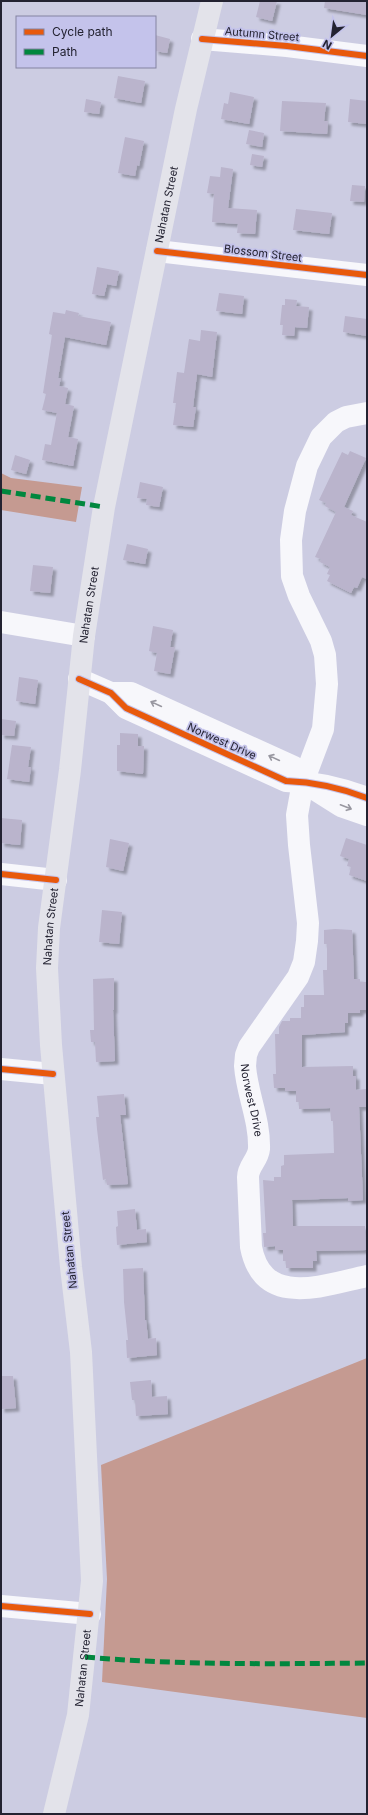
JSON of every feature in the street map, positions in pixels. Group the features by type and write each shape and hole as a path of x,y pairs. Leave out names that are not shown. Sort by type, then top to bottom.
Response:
{"main road":[{"name":"Nahatan Street","path":"54,1814 78,1715 90,1614 92,1582 80,1352 53,1074 47,968 49,928 70,770 84,636 108,486 202,39 212,1"}],"street":[{"name":"Autumn Street","path":"202,39 287,46 367,56"},
{"name":"Blossom Street","path":"157,250 367,275"},
{"name":"Norwest Drive","path":"367,413 346,417 336,422 321,437 309,461 295,511 291,540 292,576 299,596 321,641 325,655 327,684 323,729 303,782 297,815 308,923 304,962 298,977 249,1048 246,1059 246,1072 258,1136 258,1153 249,1169 248,1178 252,1246 254,1258 262,1273 270,1280 284,1288 295,1289 309,1288 367,1276"},
{"path":"1,622 84,636"},
{"name":"Norwest Drive","path":"79,679 111,693 131,693 294,767 303,782 341,806 367,815"},
{"path":"303,782 346,790 367,798"},
{"path":"1,874 56,880"},
{"path":"1,1069 53,1074"},
{"path":"1,1606 90,1614"}],"shaded area":[{"path":"1,473 11,478 82,487 76,522 1,510"},
{"path":"367,1358 367,1718 102,1682 107,1579 101,1465"}],"building":[{"path":"260,1 277,1 272,21 256,17"},
{"path":"325,1 367,1 367,15 324,8"},
{"path":"156,35 170,39 167,53 156,51"},
{"path":"118,76 145,81 141,103 114,98"},
{"path":"230,92 254,97 249,124 221,119 224,103 228,104"},
{"path":"86,99 101,102 99,114 84,112"},
{"path":"350,99 367,101 367,124 348,122"},
{"path":"282,101 326,103 324,121 328,121 327,134 280,131"},
{"path":"249,130 264,133 262,147 246,144"},
{"path":"125,137 144,141 139,166 137,165 135,176 118,173"},
{"path":"252,154 264,156 262,167 250,165"},
{"path":"221,167 233,169 228,208 257,210 255,234 237,233 238,224 212,222 214,194 207,193 210,176 220,177"},
{"path":"352,185 365,186 364,202 350,201"},
{"path":"296,209 332,213 329,234 293,230"},
{"path":"97,267 119,271 116,286 107,284 104,296 92,294"},
{"path":"219,293 244,296 242,314 216,311"},
{"path":"285,299 297,300 296,306 309,307 307,328 295,327 294,336 282,335 283,325 280,325 282,305 285,305"},
{"path":"66,310 79,313 78,316 111,322 106,345 65,337 58,378 61,378 59,386 68,388 65,404 74,406 68,437 78,439 73,466 42,460 45,444 51,445 57,413 42,410 46,394 43,393 52,335 49,334 53,312 65,314"},
{"path":"345,316 367,319 367,336 343,332"},
{"path":"201,330 217,332 212,377 197,374 193,407 196,407 193,427 173,425 176,403 173,403 177,372 184,373 189,339 200,341"},
{"path":"350,451 366,458 344,507 353,511 351,515 367,522 367,579 362,577 357,588 354,587 351,593 327,581 330,575 327,574 330,567 320,562 321,559 315,557 336,512 325,506 326,503 319,500 342,452 348,455"},
{"path":"15,455 30,460 26,474 11,470"},
{"path":"140,482 163,487 159,507 146,505 147,499 137,498"},
{"path":"127,544 148,549 145,564 123,560"},
{"path":"33,565 53,567 50,593 30,591"},
{"path":"153,626 173,630 170,647 175,647 170,674 154,671 157,653 149,651"},
{"path":"19,677 38,680 35,704 16,701"},
{"path":"1,719 16,721 14,736 1,735"},
{"path":"120,733 138,734 138,746 144,746 143,774 117,771 117,745 120,745"},
{"path":"12,745 31,747 28,767 31,767 29,782 7,779"},
{"path":"1,818 22,820 20,845 1,843"},
{"path":"346,838 367,845 367,881 349,875 351,867 347,866 349,859 340,856"},
{"path":"110,839 129,843 123,871 106,867"},
{"path":"102,910 122,912 119,944 99,942"},
{"path":"324,930 352,930 354,979 360,979 360,982 367,982 367,1010 360,1010 360,1013 348,1013 348,1023 345,1023 345,1032 302,1035 302,1067 353,1066 353,1076 356,1076 356,1090 366,1089 367,1107 359,1107 363,1200 348,1201 348,1198 292,1200 293,1226 365,1226 366,1250 316,1251 317,1261 313,1261 313,1268 286,1268 286,1261 283,1261 283,1250 275,1250 275,1246 264,1247 263,1233 266,1233 263,1180 274,1181 274,1177 281,1177 281,1166 284,1165 284,1155 334,1153 333,1121 331,1121 330,1108 299,1109 299,1102 296,1102 296,1091 285,1091 285,1088 274,1088 273,1074 276,1074 275,1034 279,1034 279,1027 282,1021 290,1021 290,1018 301,1018 301,1007 304,1007 304,995 324,995 323,970 327,970 327,944 324,944"},
{"path":"114,978 113,1010 115,1061 96,1062 95,1042 91,1042 90,1030 94,1030 93,979"},
{"path":"124,1094 126,1115 120,1115 128,1184 107,1185 106,1179 103,1180 97,1129 96,1117 99,1117 97,1096"},
{"path":"135,1209 137,1230 146,1229 147,1242 117,1245 117,1211"},
{"path":"143,1268 145,1320 148,1339 156,1338 157,1355 127,1358 126,1340 128,1340 124,1302 123,1269"},
{"path":"1,1376 13,1376 16,1408 1,1409"},
{"path":"151,1380 152,1397 167,1396 168,1414 136,1416 135,1400 132,1400 130,1382"}],"marked path":[{"path":"1,491 104,507"},
{"path":"85,1657 191,1663 367,1663"}],"cycle path":[{"path":"202,39 287,46 367,56"},
{"path":"157,251 367,275"},
{"path":"79,679 111,693 126,708 286,781 327,786 367,798"},
{"path":"1,874 56,880"},
{"path":"1,1069 53,1074"},
{"path":"1,1606 90,1614"}]}
